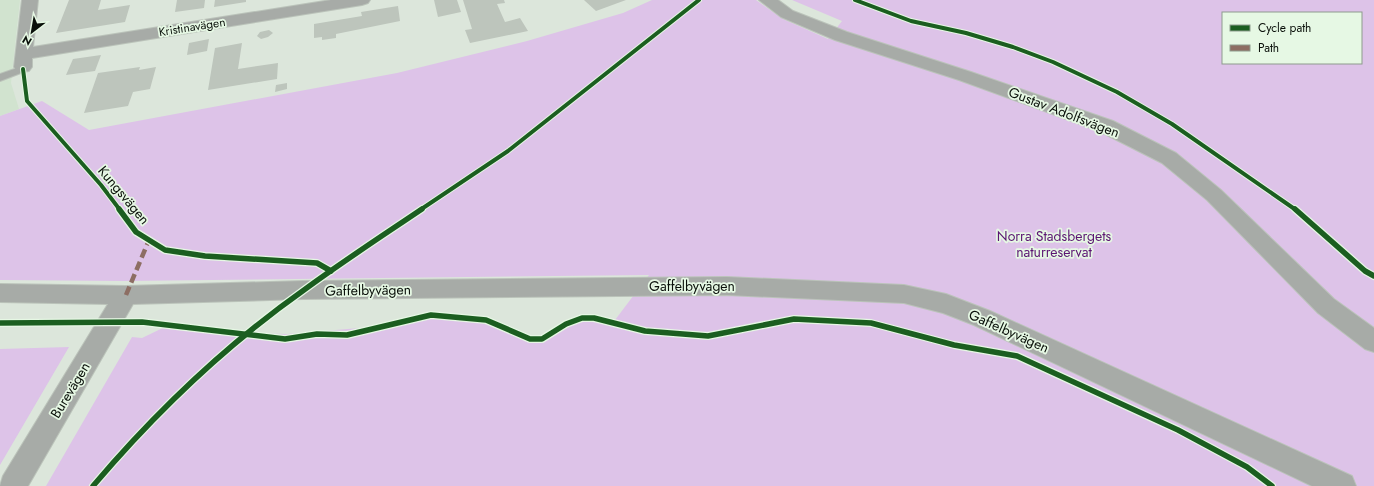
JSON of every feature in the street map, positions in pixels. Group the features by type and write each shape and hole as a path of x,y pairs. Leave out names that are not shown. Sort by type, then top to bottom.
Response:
{"street":[{"path":"23,62 30,0"},
{"name":"Kristinavägen","path":"23,62 362,0"},
{"name":"Gustav Adolfsvägen","path":"767,0 787,14 841,36 965,76 1106,126 1169,158 1214,195 1326,306 1374,342"},
{"name":"Gaffelbyvägen","path":"0,293 126,295 303,290 727,286 904,294 946,304 982,318 1342,486"},
{"name":"Burevägen","path":"13,486 126,295"}],"lane":[{"path":"0,78 23,62"}],"shaded area":[{"path":"0,0 20,0 11,83 19,109 0,116"}],"green space":[{"name":"Norra Stadsbergets naturreservat","path":"652,0 756,0 783,19 828,39 842,21 792,0 1374,0 1374,486 46,486 132,337 142,338 171,324 239,333 287,334 360,328 412,317 430,316 472,317 502,326 517,333 536,337 546,336 565,324 584,318 615,320 649,275 124,281 0,280 0,116 42,101 89,130 397,73 527,41 623,13"},
{"path":"69,347 0,465 0,349"}],"building":[{"path":"69,0 101,0 98,10 130,5 125,22 56,33"},
{"path":"177,0 205,0 204,8 175,12"},
{"path":"215,0 246,0 246,2 214,7"},
{"path":"434,0 457,0 461,12 438,17"},
{"path":"463,0 504,0 505,3 497,4 505,22 520,18 528,31 470,43 465,30 472,29"},
{"path":"584,0 626,0 596,11"},
{"path":"398,6 400,21 336,34 336,38 322,40 322,37 314,38 314,24 362,16 361,12"},
{"path":"269,30 273,33 268,37 261,39 257,36 260,32"},
{"path":"209,39 207,51 187,55 189,43"},
{"path":"242,43 238,69 278,63 277,79 208,90 215,48"},
{"path":"101,55 95,71 66,75 73,59"},
{"path":"140,67 139,70 156,67 150,89 133,92 128,106 84,113 98,73"},
{"path":"287,83 287,89 275,92 276,85"}],"marked path":[{"path":"126,295 149,240"}],"cycle path":[{"path":"93,486 130,442 165,407 245,335 303,290 508,151 699,0"},
{"path":"855,0 911,21 966,33 1013,47 1053,62 1117,92 1172,124 1291,206 1365,271 1374,276"},
{"name":"Kungsvägen","path":"23,69 27,101 101,185 136,232 165,250 205,256 317,263 331,271"},
{"path":"0,323 142,322 285,339 317,334 347,335 431,315 486,320 530,339 542,339 566,324 582,318 594,318 645,331 708,336 729,333 762,324 794,319 871,323 954,345 984,349 1017,356 1178,430 1247,467 1272,486"}]}
